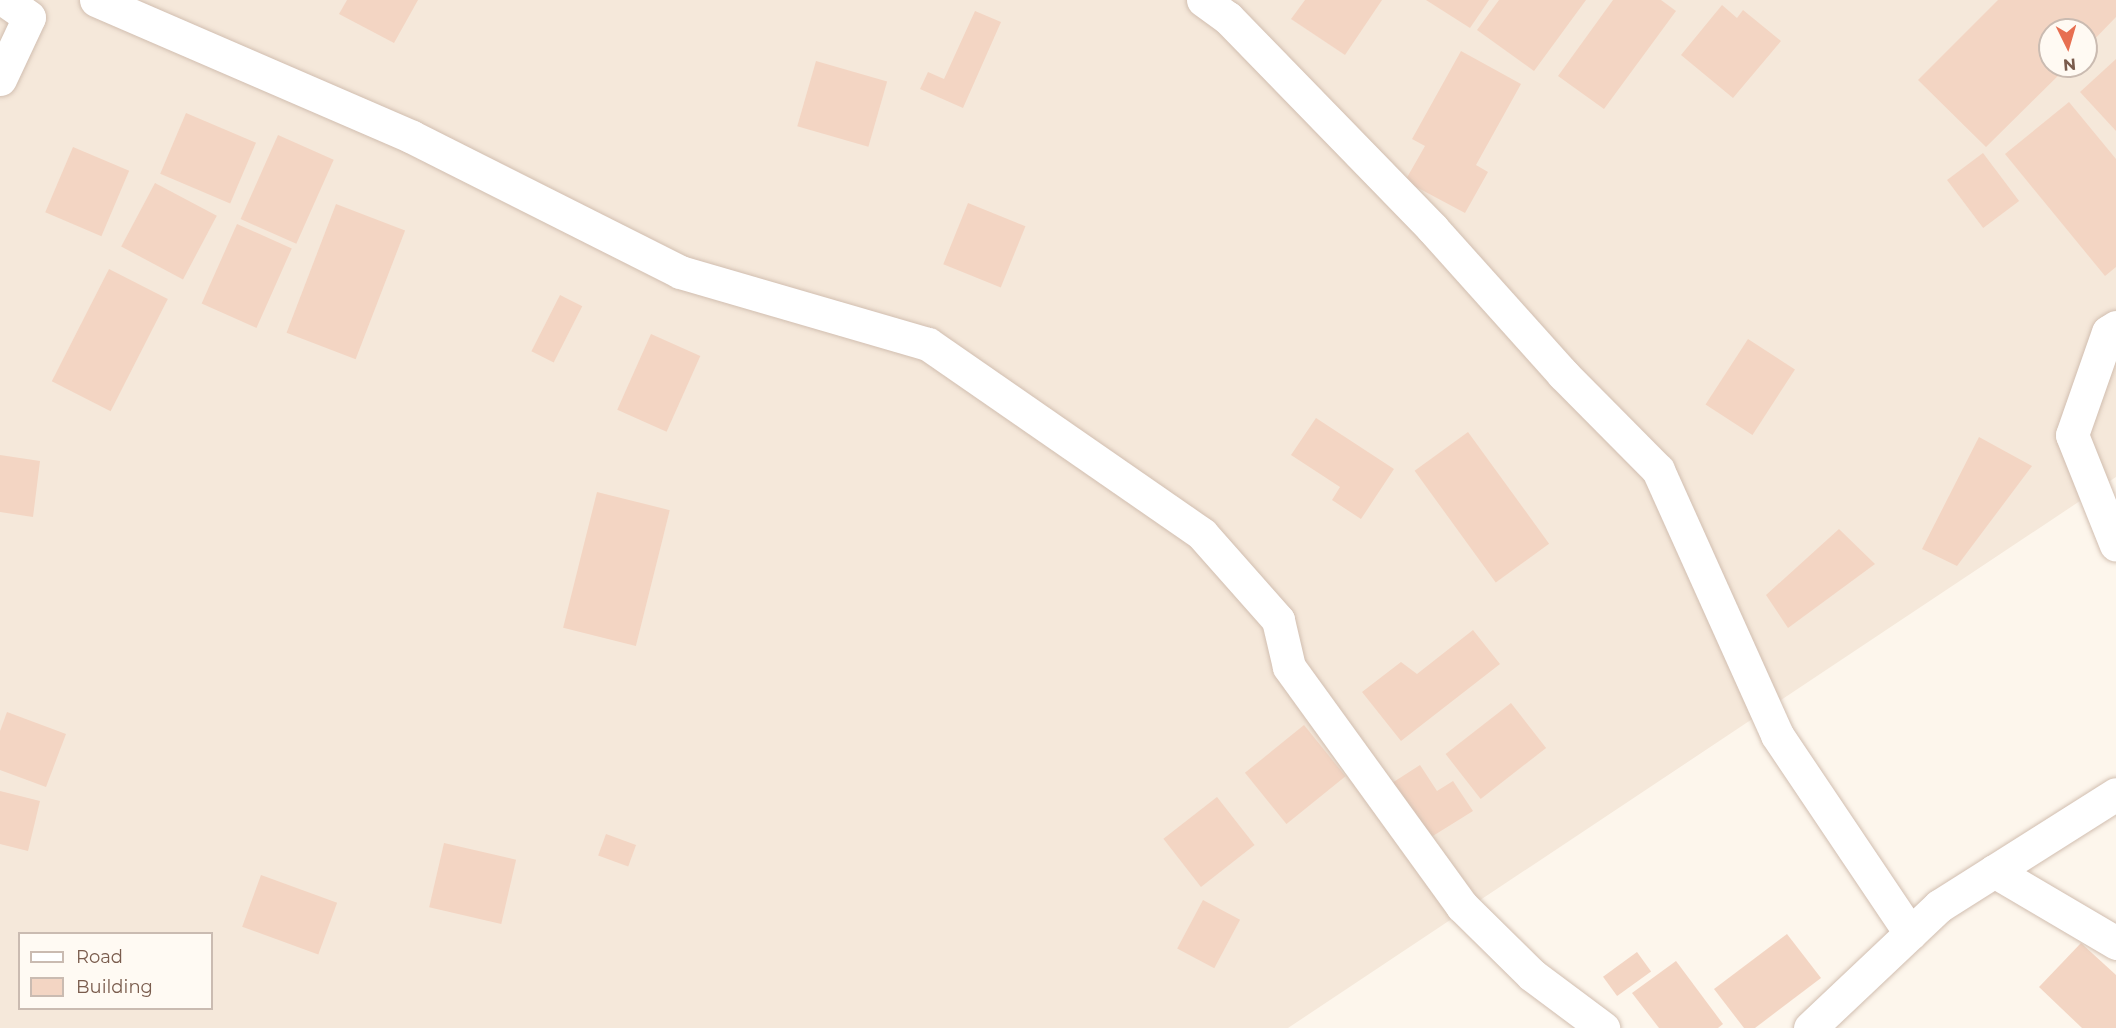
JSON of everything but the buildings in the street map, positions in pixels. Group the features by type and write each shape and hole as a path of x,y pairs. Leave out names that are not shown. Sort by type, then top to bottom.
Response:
{"street":[{"path":"0,79 29,17 5,0"},
{"path":"96,0 412,137 680,272 928,344 1202,534 1278,620 1288,667 1462,906 1532,975 1603,1028"},
{"path":"1203,0 1228,18 1424,220 1563,374 1658,470 1777,735 1910,933"},
{"path":"2116,327 2108,332 2072,435 2116,545"},
{"path":"1810,1028 1939,906 2116,794"},
{"path":"1994,871 2116,943"}],"shaded area":[{"path":"0,0 2116,0 2116,477 1288,1028 0,1028"}]}
